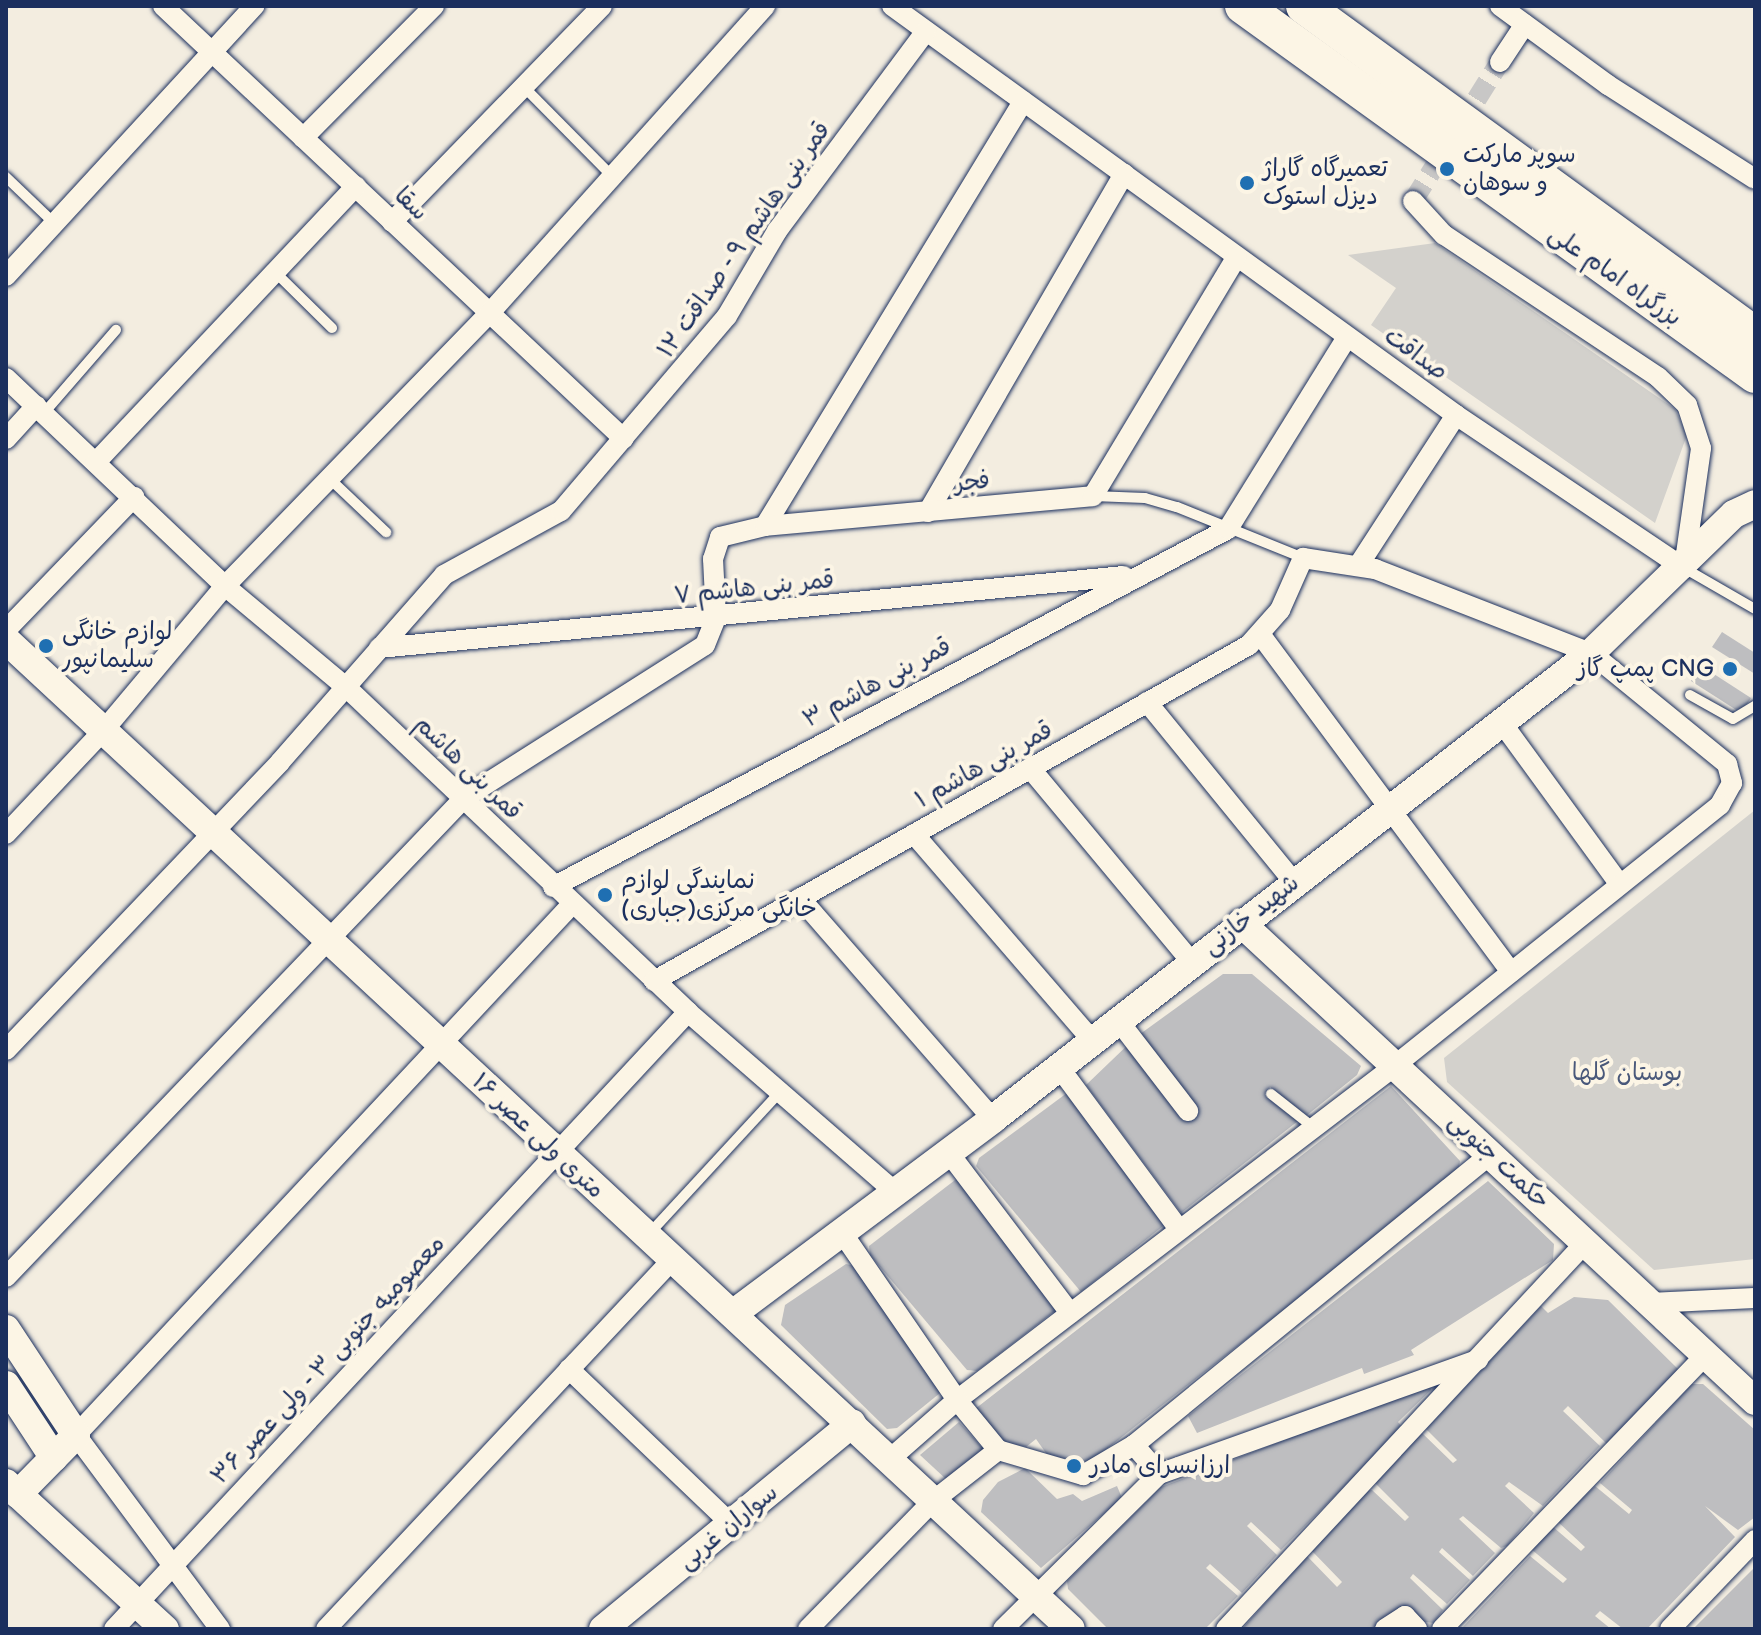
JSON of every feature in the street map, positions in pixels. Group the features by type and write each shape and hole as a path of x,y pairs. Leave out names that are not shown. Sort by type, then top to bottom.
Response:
{"highway":[{"name":"بزرگراه امام علی","path":"1243,6 1755,375"},
{"name":"بزرگراه امام علی","path":"1304,6 1755,335"}],"street":[{"name":"سقا","path":"163,6 356,186 488,315 624,439"},
{"path":"6,276 254,6"},
{"path":"303,138 434,6"},
{"path":"392,222 602,6"},
{"path":"6,834 104,730 225,586 488,315 765,6"},
{"path":"765,526 1023,101 892,6"},
{"path":"1500,6 1608,85 1755,179"},
{"path":"1500,62 1525,24"},
{"name":"قمر بنی هاشم ۹ - صداقت ۱۲","path":"6,1050 347,688 444,575 561,511 727,316 777,231 926,31"},
{"name":"صداقت","path":"1023,101 1456,415 1684,568"},
{"path":"928,512 1124,174"},
{"path":"96,462 356,186"},
{"path":"1413,201 1444,235 1658,377 1687,405 1701,448 1684,568"},
{"path":"1093,496 1236,258"},
{"path":"1717,307 1755,317"},
{"path":"1228,529 1347,337"},
{"name":"قمر بنی هاشم","path":"6,378 225,586 347,688 654,981 778,1094 896,1193"},
{"path":"6,439 40,410"},
{"path":"1358,566 1456,415"},
{"name":"فجر","path":"716,618 713,559 720,537 765,526 1093,496"},
{"path":"6,630 134,497"},
{"name":"شهید خازنی","path":"734,1313 949,1153 1191,961 1591,653 1684,568 1734,514 1755,504"},
{"name":"قمر بنی هاشم ۳","path":"553,887 1134,575 1228,529"},
{"path":"890,1459 957,1400 1396,1065 1720,805 1732,783 1718,757 1591,653 1358,566 1303,558"},
{"name":"قمر بنی هاشم ۱","path":"654,981 1147,702 1260,634 1280,610 1303,558"},
{"name":"قمر بنی هاشم ۷","path":"379,648 716,618 1134,575"},
{"path":"6,1277 331,942 464,798 695,654 705,645 716,618"},
{"path":"1260,634 1392,807 1511,972"},
{"name":"۱۶ متری ولی عصر","path":"6,640 1071,1629"},
{"path":"1147,702 1294,882"},
{"path":"1502,723 1620,885"},
{"path":"1030,768 1191,961"},
{"path":"914,834 1092,1040"},
{"path":"800,898 993,1119"},
{"path":"165,1629 10,1494 54,1458 76,1435 443,1047 572,904"},
{"name":"حکمت جنوبی","path":"1241,923 1755,1401"},
{"name":"معصومیه جنوبی ۳ - ولی عصر ۳۶","path":"114,1629 688,1012"},
{"path":"1118,1020 1188,1111"},
{"path":"1059,1067 1179,1229"},
{"path":"949,1153 1070,1313"},
{"path":"843,1234 957,1400 998,1450 1083,1475 1134,1445 1491,1154"},
{"path":"1226,1629 1585,1243"},
{"path":"326,1629 672,1260"},
{"path":"1649,1303 1755,1298"},
{"path":"6,1329 76,1435 170,1567 220,1629"},
{"path":"1442,1629 1706,1355"},
{"path":"1003,1629 1159,1474 1478,1360"},
{"path":"569,1369 732,1525"},
{"path":"6,1385 54,1458"},
{"name":"سواران غربی","path":"603,1629 852,1424"},
{"path":"1134,1445 1159,1474"},
{"path":"808,1629 933,1501 998,1450"},
{"path":"1670,1629 1755,1540"},
{"path":"1385,1629 1405,1616 1417,1629"}],"lane":[{"path":"524,87 612,176"},
{"path":"6,177 54,223"},
{"path":"275,272 332,328"},
{"path":"40,410 116,330"},
{"path":"329,478 386,532"},
{"name":"فجر","path":"1093,496 1145,498 1303,558"},
{"path":"1684,568 1755,609"},
{"path":"1690,695 1733,719 1755,706"},
{"path":"647,1237 778,1094"},
{"path":"1271,1094 1313,1127"}],"green space":[{"path":"1435,243 1675,409 1687,435 1655,523 1371,325 1396,288 1348,255"},
{"name":"بوستان گلها","path":"1755,810 1755,1259 1654,1270 1447,1082 1444,1058"}],"building":[{"path":"1722,632 1755,653 1755,674 1712,647"},
{"path":"1700,665 1751,698 1741,713 1691,681"},
{"path":"1223,974 1252,974 1361,1066 1357,1075 1306,1116 1270,1087 1265,1095 1298,1121 1181,1213 1086,1085 1136,1037"},
{"path":"1391,1086 1460,1161 1458,1173 1090,1462 1048,1456 1036,1439 1026,1447 999,1441 975,1409"},
{"path":"1071,1090 1168,1222 1081,1292 976,1166 979,1158"},
{"path":"959,1177 1060,1307 977,1371 967,1370 870,1255 869,1246"},
{"path":"1488,1181 1554,1244 1553,1260 1411,1350 1414,1355 1364,1374 1362,1368 1197,1433 1188,1416"},
{"path":"846,1264 855,1266 945,1389 897,1428 887,1429 781,1325 785,1305"},
{"path":"1574,1297 1608,1300 1679,1370 1607,1444 1568,1406 1563,1411 1600,1446 1543,1506 1509,1482 1505,1486 1534,1513 1507,1546 1501,1548 1463,1516 1459,1519 1495,1553 1473,1576 1442,1548 1439,1552 1470,1580 1447,1604 1413,1574 1410,1578 1443,1610 1434,1623 1392,1618 1375,1629 1242,1629 1307,1556 1337,1587 1342,1582 1312,1551 1366,1491 1372,1490 1405,1521 1409,1517 1374,1482 1422,1433 1453,1463 1457,1460 1426,1429 1541,1306 1548,1313"},
{"path":"1431,1384 1431,1390 1398,1422 1403,1428 1281,1550 1251,1522 1247,1526 1277,1555 1242,1593 1210,1564 1206,1568 1238,1596 1205,1629 1108,1629 1068,1589 1067,1581 1161,1487"},
{"path":"1692,1384 1703,1384 1755,1430 1755,1517 1738,1530 1705,1506 1735,1537 1647,1629 1623,1629 1600,1611 1595,1616 1611,1629 1461,1629 1530,1556 1563,1583 1567,1579 1531,1549 1552,1526 1581,1551 1585,1547 1558,1522 1595,1486 1629,1514 1632,1510 1600,1483"},
{"path":"959,1422 989,1455 947,1480 920,1455"},
{"path":"1025,1468 1057,1499 1073,1494 1082,1501 1117,1486 1122,1498 1041,1568 981,1512 983,1500 998,1482"},
{"path":"1755,1567 1755,1629 1693,1629"}],"tunnel":[{"path":"1413,201 1500,62"}],"place":[{"name":"سوپر مارکت و سوهان","path":"1447,169"},
{"name":"تعمیرگاه گاراژ دیزل استوک","path":"1247,183"},
{"name":"لوازم خانگی سلیمانپور","path":"46,646"},
{"name":"پمپ گاز CNG","path":"1730,669"},
{"name":"نمایندگی لوازم خانگی مرکزی(جباری)","path":"605,895"},
{"name":"ارزانسرای مادر","path":"1074,1466"}]}
